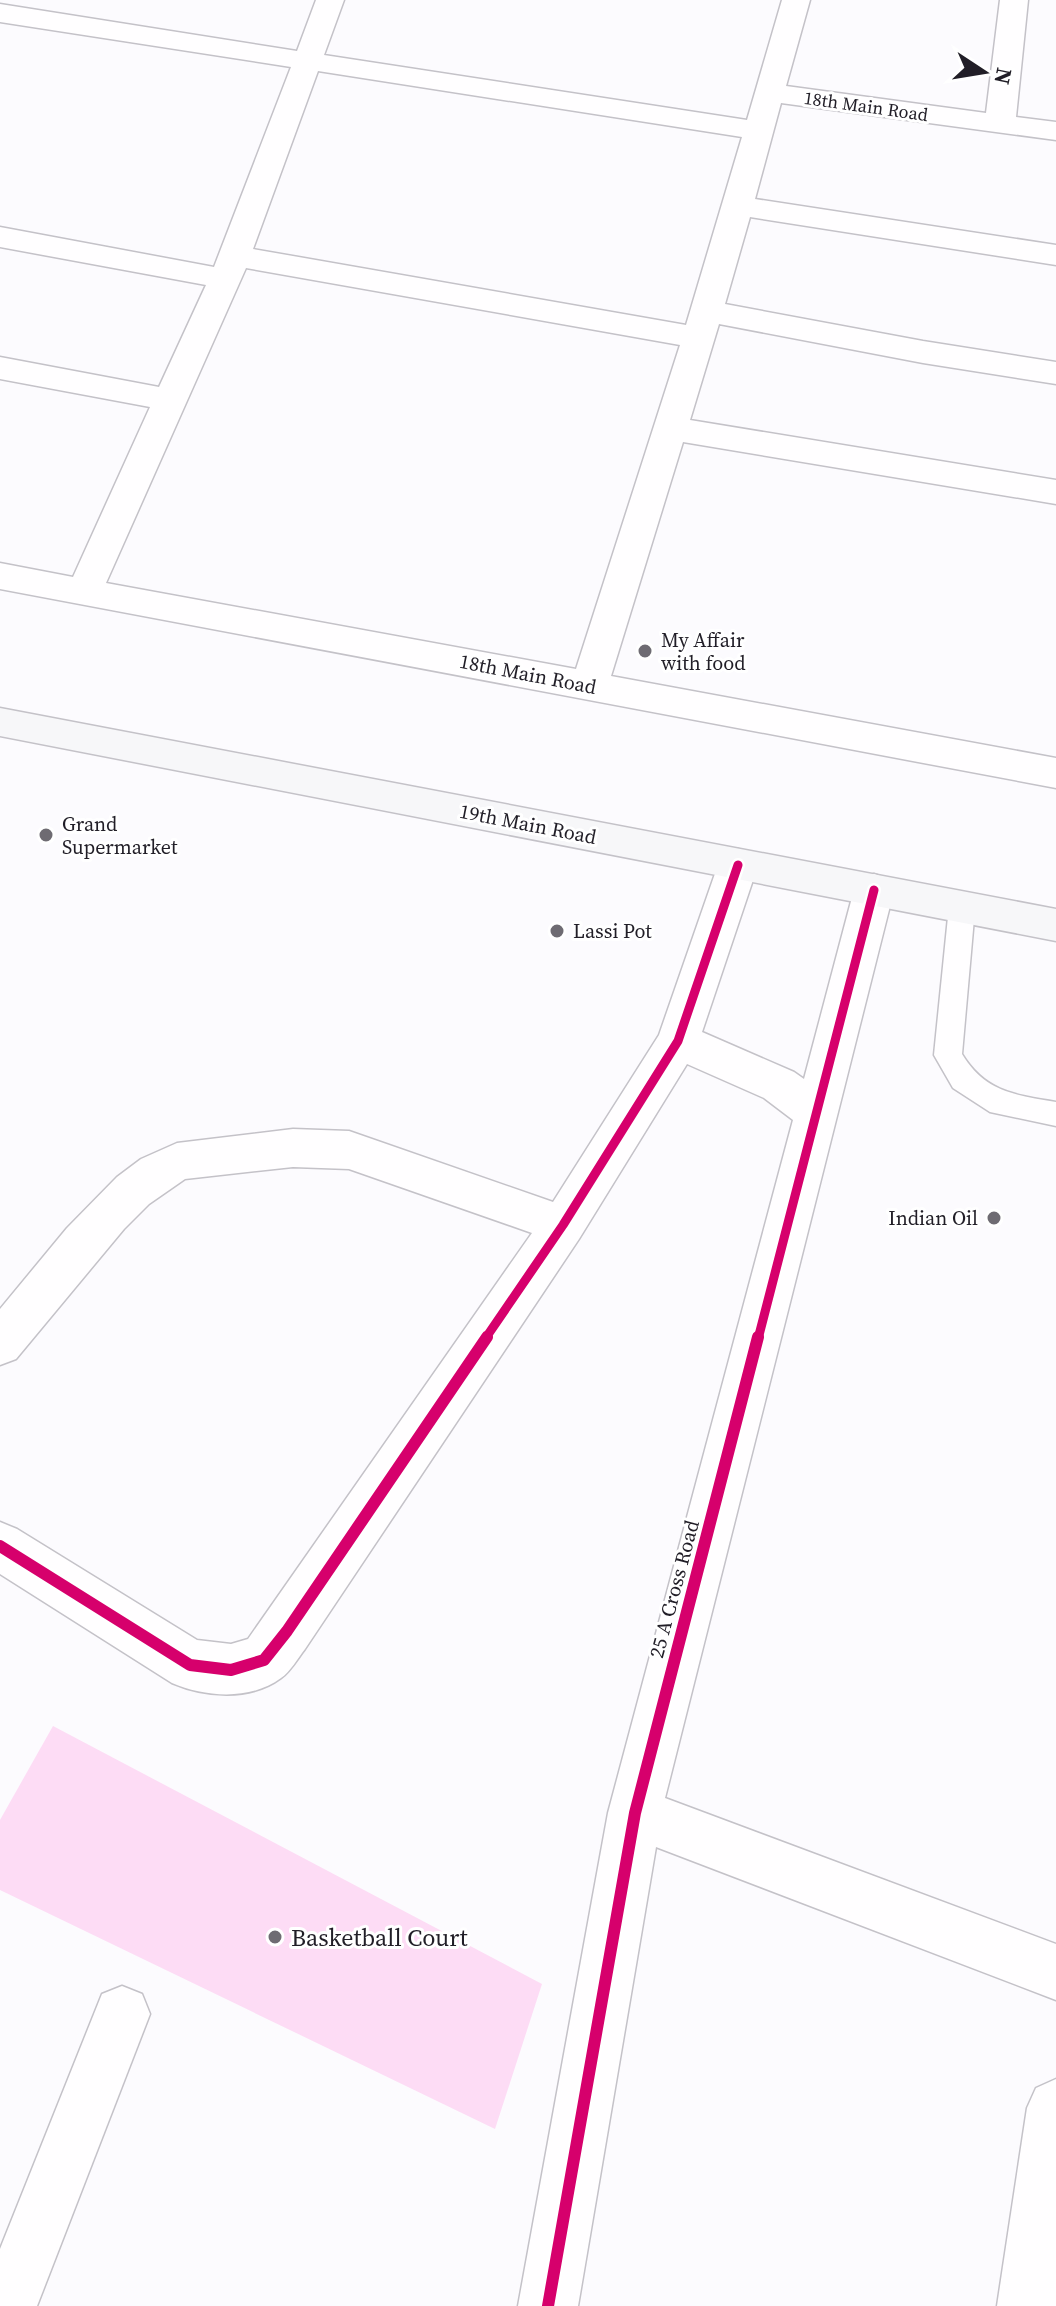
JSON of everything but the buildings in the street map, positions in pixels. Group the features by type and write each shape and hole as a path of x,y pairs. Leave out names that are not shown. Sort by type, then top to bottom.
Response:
{"main road":[{"name":"19th Main Road","path":"0,722 1056,925"}],"street":[{"path":"84,592 230,267 330,0"},
{"path":"589,686 702,324 770,93 793,0"},
{"path":"1000,124 1014,0"},
{"path":"0,13 758,131"},
{"name":"18th Main Road","path":"770,93 1056,131"},
{"path":"735,205 1056,255"},
{"path":"0,237 923,352 1056,373"},
{"path":"0,368 170,400"},
{"path":"670,428 1056,492"},
{"name":"18th Main Road","path":"0,576 1056,773"},
{"path":"0,1546 190,1665 231,1670 264,1660 287,1631 563,1225 678,1041 738,865"},
{"name":"25 A Cross Road","path":"548,2306 635,1813 874,890"},
{"path":"678,1041 779,1085 816,1113"},
{"path":"0,1344 123,1199 153,1174 176,1162 302,1145 333,1145 364,1153 563,1225"},
{"path":"635,1813 1056,1972"},
{"path":"7,2306 122,2014"},
{"path":"1027,2306 1056,2108"}],"lane":[{"path":"962,907 948,1055 963,1080 1000,1104 1056,1114"}],"shaded area":[{"name":"Basketball Court","path":"53,1726 542,1984 495,2129 0,1890 0,1820"}],"cycle path":[{"path":"0,1546 190,1665 231,1670 264,1660 287,1631 563,1225 678,1041 738,865"},
{"path":"548,2306 635,1813 874,890"}],"place":[{"name":"My Affair with food","path":"645,651"},
{"name":"Grand Supermarket","path":"46,835"},
{"name":"Lassi Pot","path":"557,931"},
{"name":"Indian Oil","path":"994,1218"},
{"name":"Basketball Court","path":"275,1937"}]}
